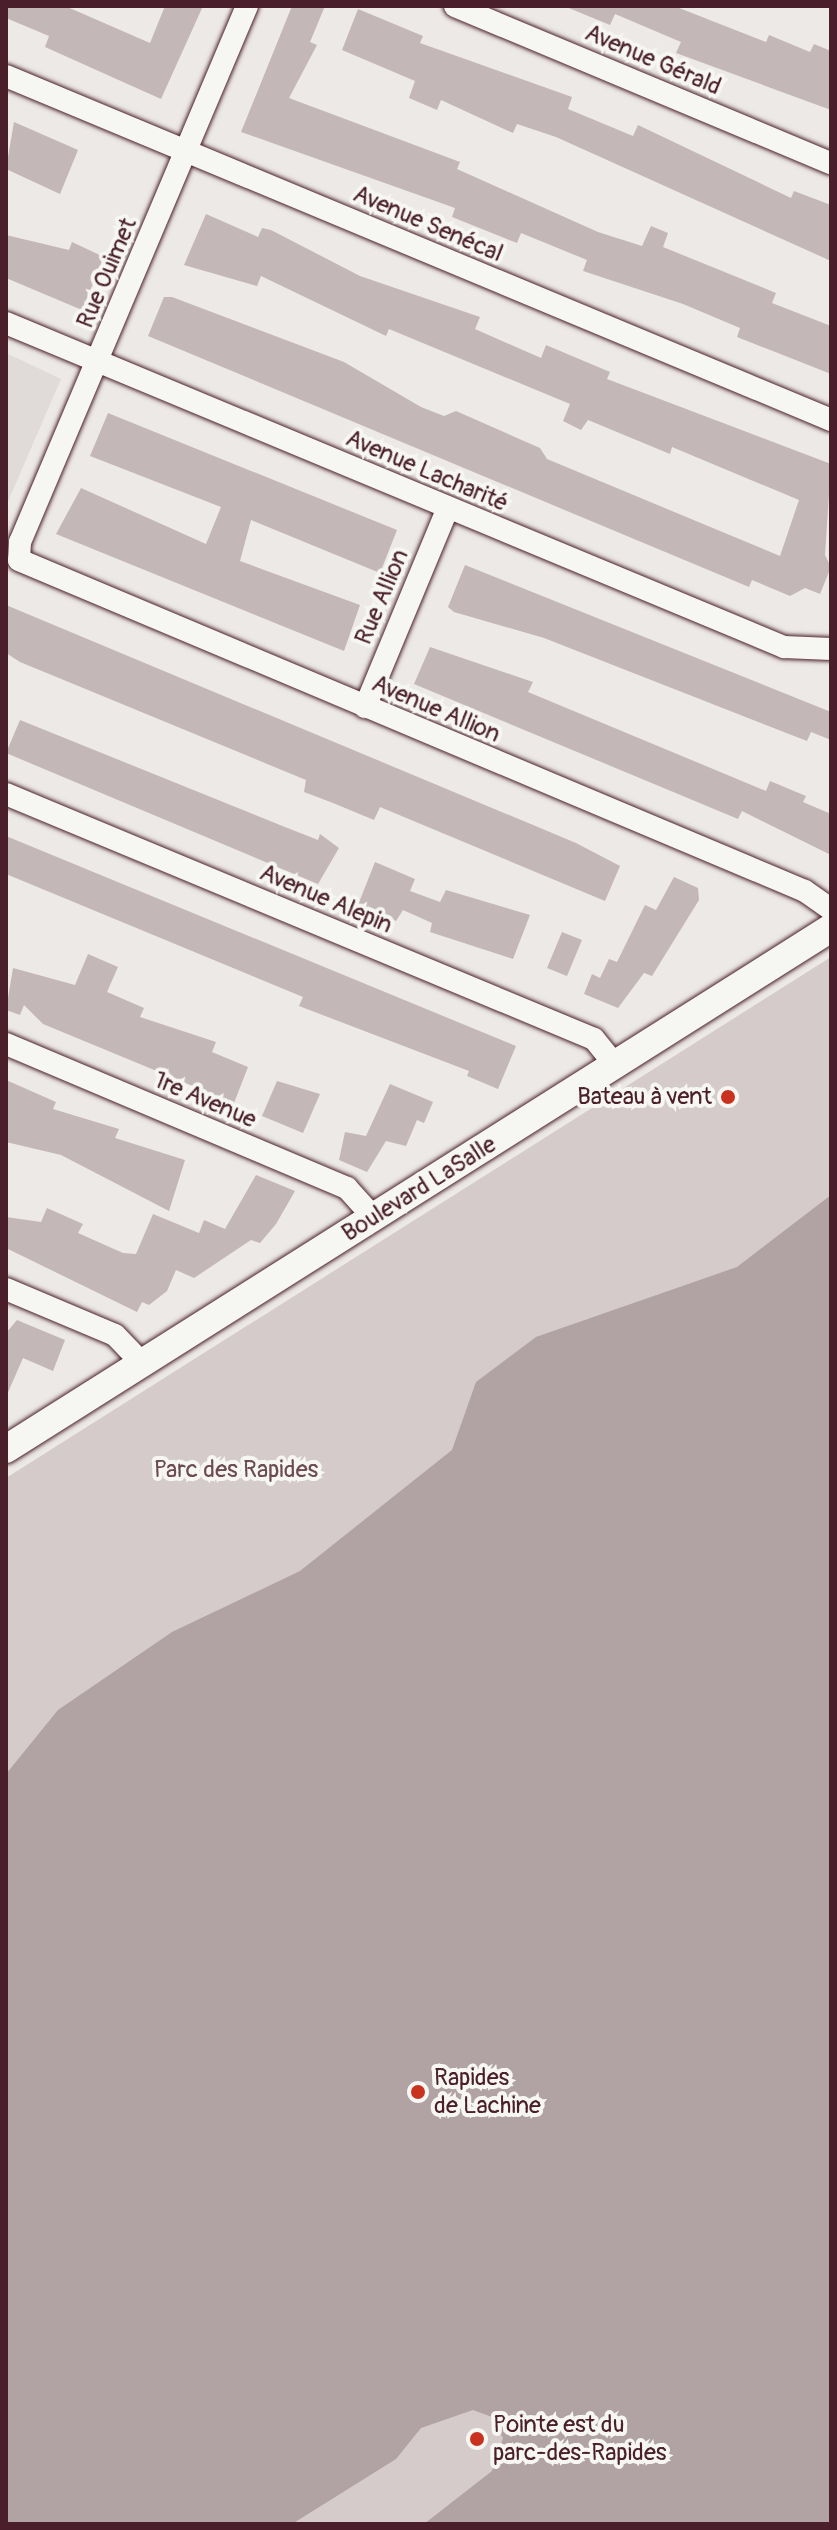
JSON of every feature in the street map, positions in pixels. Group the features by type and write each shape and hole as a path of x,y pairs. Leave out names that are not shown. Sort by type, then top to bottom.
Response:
{"main road":[{"name":"Boulevard LaSalle","path":"6,1449 831,928"}],"street":[{"name":"Rue Ouimet","path":"19,560 20,542 247,6"},
{"name":"Avenue Gérald","path":"455,6 831,163"},
{"name":"Avenue Senécal","path":"6,76 831,420"},
{"name":"Avenue Lacharité","path":"6,323 784,647 831,649"},
{"name":"Rue Allion","path":"365,707 448,508"},
{"name":"Avenue Allion","path":"19,560 805,891 831,909"},
{"name":"Avenue Alepin","path":"6,794 594,1039 616,1066"},
{"name":"1re Avenue","path":"6,1044 347,1188 374,1218"},
{"path":"6,1289 115,1335 142,1363"}],"shaded area":[{"path":"6,353 61,379 6,506"},
{"name":"Rapides de Lachine","path":"831,1195 831,2524 424,2524 492,2471 503,2438 492,2417 473,2410 421,2428 396,2459 292,2524 6,2524 6,1774 58,1710 172,1632 300,1571 452,1450 476,1382 536,1337 737,1267"}],"green space":[{"name":"Rapides de Lachine","path":"831,957 831,2524 6,2524 6,1478"}],"building":[{"path":"6,6 65,6 150,43 165,6 203,6 161,99 45,47 49,36 6,18"},
{"path":"292,6 325,6 310,42 317,45 289,98 460,162 457,169 598,232 642,246 651,226 668,233 663,247 776,293 772,303 831,326 831,374 737,337 740,328 683,304 583,271 587,260 521,233 517,243 452,217 455,208 241,132"},
{"path":"564,6 674,6 766,42 769,35 810,52 814,44 831,51 831,110 676,53 681,42 615,14 610,25"},
{"path":"358,9 423,36 420,43 572,97 568,109 633,136 638,125 791,198 794,191 831,205 831,261 556,137 517,124 513,133 441,100 437,110 409,98 415,81 342,50"},
{"path":"14,122 78,150 60,194 6,169"},
{"path":"206,214 258,237 262,228 271,230 360,276 480,317 475,329 541,358 546,345 610,372 607,379 831,464 825,555 831,567 820,594 805,588 790,596 752,580 749,587 148,336 164,297 172,297 344,362 421,407 444,416 456,411 540,448 547,459 780,556 799,500 672,447 670,454 588,420 581,430 563,421 570,404 389,329 386,336 261,276 257,286 184,265"},
{"path":"6,235 69,250 72,242 104,257 82,310 6,278"},
{"path":"108,413 397,530 380,573 251,520 240,561 360,605 344,651 56,534 81,488 206,544 221,507 90,456"},
{"path":"465,565 831,712 831,740 811,732 807,741 544,638 454,612 448,607"},
{"path":"6,605 576,843 620,866 605,901 380,807 374,820 304,792 306,780 20,662 6,653"},
{"path":"430,647 533,682 528,692 766,791 770,781 806,796 803,802 831,814 831,855 742,811 738,819 414,684"},
{"path":"20,720 318,840 320,834 339,848 318,884 6,753"},
{"path":"6,836 516,1046 498,1089 467,1076 469,1071 299,1006 303,997 6,874"},
{"path":"375,862 415,879 410,891 440,902 446,890 530,915 513,959 430,932 432,923 403,910 396,921 358,905"},
{"path":"674,877 698,888 699,900 652,976 644,973 618,1008 584,994 592,974 600,978 609,959 617,962 645,905 656,910"},
{"path":"562,932 582,940 567,976 547,968"},
{"path":"88,954 118,967 107,992 144,1008 140,1017 216,1042 212,1052 248,1067 234,1103 43,1024 24,1005 20,1015 6,1010 13,968 75,985"},
{"path":"6,1080 56,1102 53,1109 119,1129 115,1138 185,1160 169,1211 61,1155 6,1142"},
{"path":"277,1081 320,1094 303,1133 262,1116"},
{"path":"390,1084 433,1102 424,1123 417,1120 406,1146 386,1141 367,1172 339,1160 345,1132 366,1136"},
{"path":"256,1175 295,1191 276,1224 260,1243 251,1240 194,1278 176,1270 167,1291 149,1305 142,1302 137,1312 6,1248 6,1217 41,1222 47,1208 83,1224 78,1233 123,1253 136,1254 153,1214 199,1233 204,1220 225,1229"},
{"path":"17,1320 65,1340 53,1371 23,1358 6,1397 6,1333"}],"place":[{"name":"Bateau à vent","path":"728,1097"},
{"name":"Rapides de Lachine","path":"418,2092"},
{"name":"Pointe est du parc-des-Rapides","path":"477,2439"}],"park label":[{"name":"Parc des Rapides","path":"236,1470"}]}
